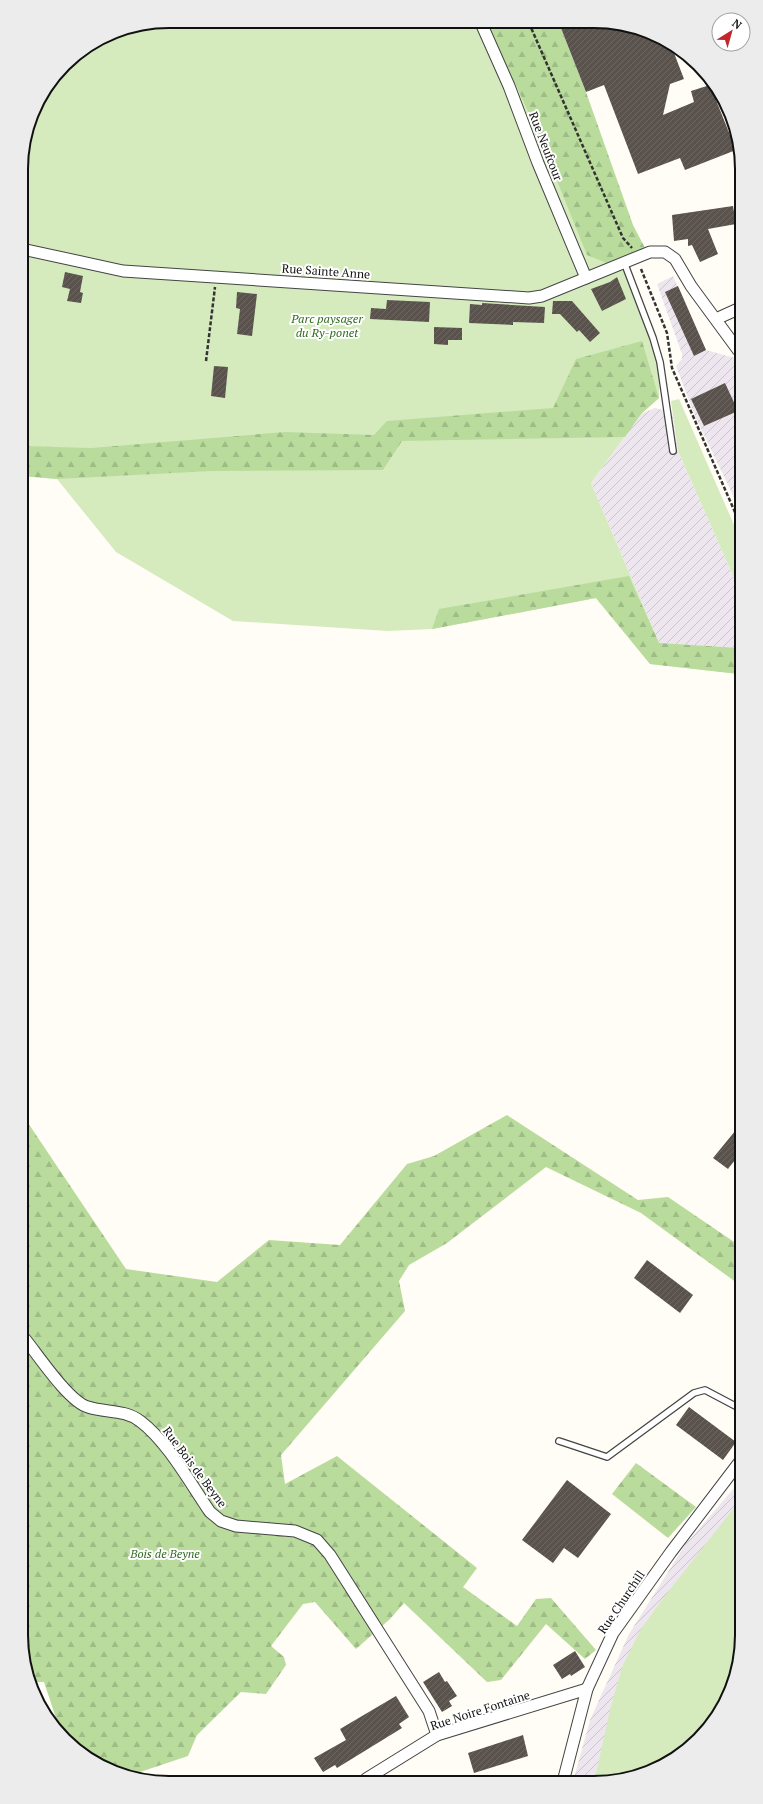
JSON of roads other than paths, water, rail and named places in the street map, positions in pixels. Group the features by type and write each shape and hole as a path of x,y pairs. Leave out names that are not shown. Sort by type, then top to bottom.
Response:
{"street":[{"name":"Rue Neufcour","path":"483,28 509,86 538,163 586,278"},
{"name":"Rue Sainte Anne","path":"28,250 123,271 529,298 542,296 636,256 650,252 665,252 675,259 691,286 735,346"},
{"path":"716,319 735,310"},
{"name":"Rue Bois de Beyne","path":"28,1343 72,1398 87,1407 128,1413 140,1421 159,1438 210,1512 221,1521 236,1526 294,1530 316,1540 330,1555 413,1684 429,1711 437,1735"},
{"name":"Rue Churchill","path":"564,1776 587,1689 613,1633 671,1552 735,1468"},
{"name":"Rue Noire Fontaine","path":"371,1776 437,1735 587,1689"}],"lane":[{"path":"624,262 653,338 660,362 674,451"},
{"path":"559,1441 607,1457 694,1393 705,1390 735,1406"}],"park label":[{"name":"Parc paysager du Ry-ponet","path":"327,325"},
{"name":"Bois de Beyne","path":"165,1553"}]}
